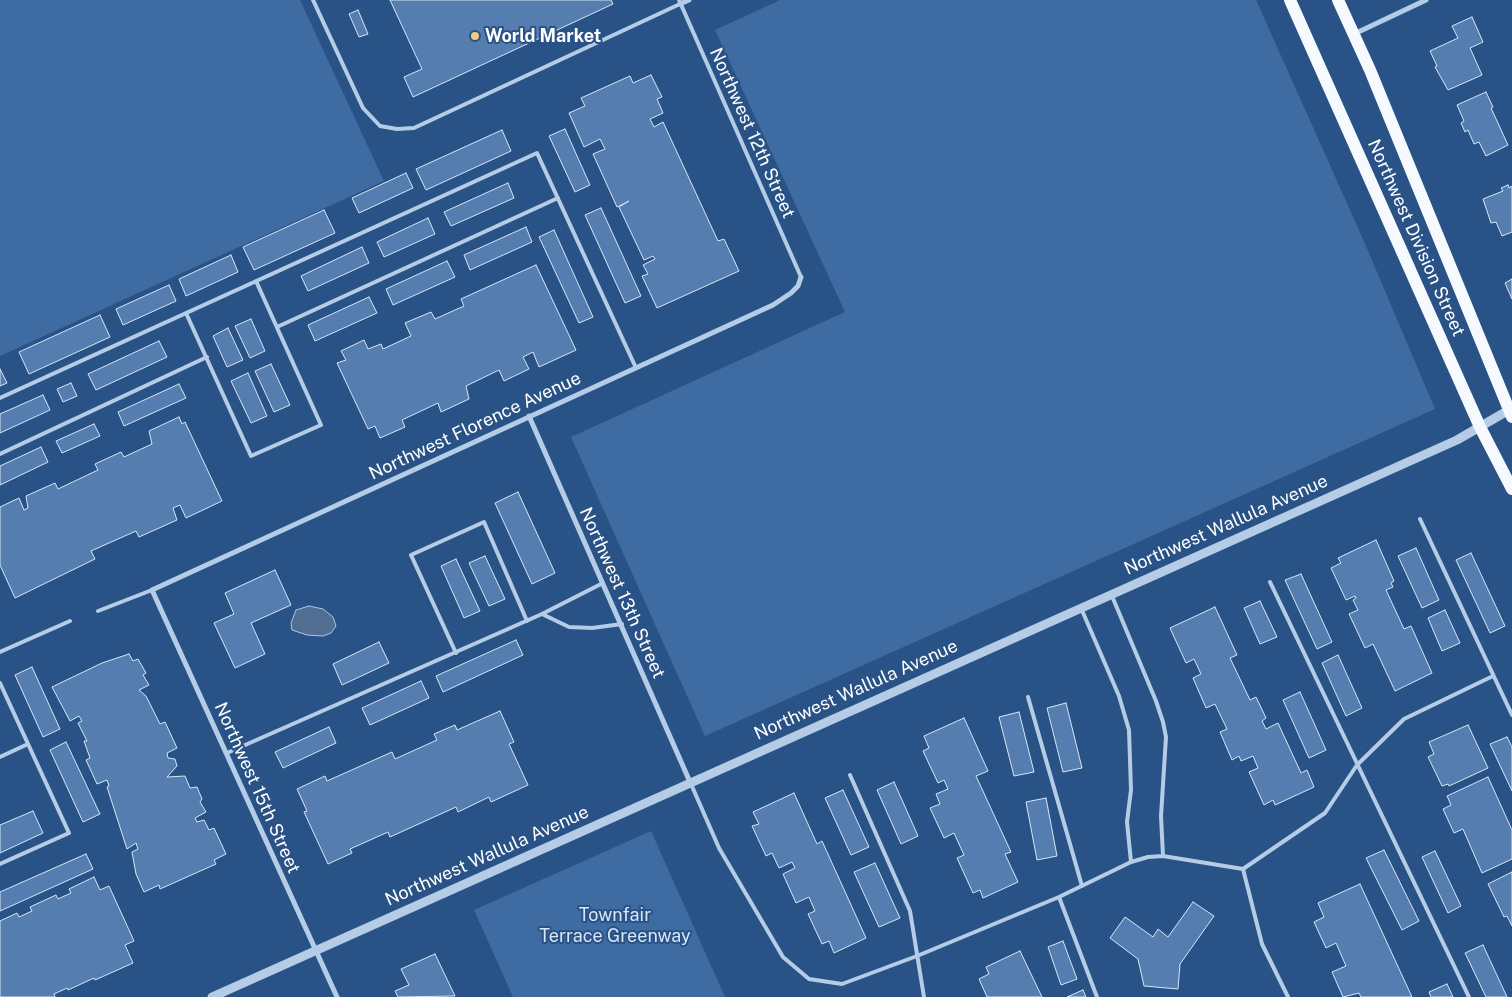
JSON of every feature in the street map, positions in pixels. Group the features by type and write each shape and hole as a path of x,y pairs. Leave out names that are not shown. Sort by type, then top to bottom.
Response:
{"main road":[{"name":"Northwest Division Street","path":"1290,0 1480,427 1512,488"},
{"name":"Northwest Division Street","path":"1338,0 1370,70 1511,412"}],"street":[{"path":"679,2 690,0"},
{"path":"1354,34 1426,0"},
{"name":"Northwest Florence Avenue","path":"152,590 773,305 798,286 801,277"},
{"name":"Northwest Wallula Avenue","path":"212,997 1456,440 1511,412"},
{"name":"Northwest 13th Street","path":"528,416 622,624 690,782"},
{"name":"Northwest 15th Street","path":"152,590 336,997"}],"lane":[{"path":"313,0 363,108 380,126 397,130 414,128 679,2"},
{"name":"Northwest 12th Street","path":"679,2 801,277"},
{"path":"0,398 537,152 636,368"},
{"path":"277,328 558,198"},
{"path":"186,313 251,456 321,425 256,281"},
{"path":"0,454 207,357"},
{"path":"1420,519 1512,715"},
{"path":"456,653 411,555 484,522 528,621"},
{"path":"1270,582 1469,997"},
{"path":"227,753 528,621 603,583"},
{"path":"98,611 152,590"},
{"path":"1111,594 1163,722 1166,737 1161,816 1163,856"},
{"path":"1081,608 1119,696 1129,730 1132,754 1131,790 1127,822 1131,862"},
{"path":"542,614 569,627 592,628 622,624"},
{"path":"0,652 70,621"},
{"path":"690,782 719,848 783,957 809,979 842,984 917,956 1059,897 1131,862 1163,856 1242,869 1325,813 1357,765 1404,719 1493,676"},
{"path":"0,683 69,833 0,864"},
{"path":"1028,697 1082,886"},
{"path":"0,757 28,744"},
{"path":"850,775 910,911 924,997"},
{"path":"1242,869 1262,944 1288,997"},
{"path":"1059,897 1097,997"}],"green space":[{"path":"0,0 300,0 384,181 0,356"},
{"path":"780,0 1256,0 1363,239 1435,409 705,736 571,437 845,312 715,30"},
{"name":"Townfair Terrace Greenway","path":"651,831 725,997 513,997 474,910"}],"shaded area":[{"path":"309,606 323,609 333,617 336,626 331,633 323,636 307,635 292,630 291,623 296,610"}],"building":[{"name":"World Market","path":"390,0 611,0 613,4 413,97 404,77 422,69"},
{"path":"358,10 368,34 359,37 349,14"},
{"path":"1472,17 1483,42 1470,48 1482,75 1448,90 1435,67 1437,66 1430,51 1458,38 1452,26"},
{"path":"651,75 662,97 657,99 663,113 650,119 654,127 663,122 718,241 724,239 739,271 657,308 642,276 648,274 643,265 655,259 653,256 644,260 619,207 629,201 617,207 593,154 605,149 600,139 584,147 569,113 585,106 581,98 630,76 633,83"},
{"path":"1486,92 1493,107 1491,108 1508,145 1486,156 1479,142 1474,144 1468,130 1465,132 1461,123 1464,121 1457,105"},
{"path":"565,129 590,185 575,192 549,136"},
{"path":"502,130 511,151 426,190 416,169"},
{"path":"406,173 413,188 359,213 352,198"},
{"path":"508,183 514,198 451,226 444,212"},
{"path":"1508,185 1509,188 1512,186 1512,232 1502,236 1496,222 1491,223 1483,199 1503,191 1501,188"},
{"path":"601,208 641,296 625,303 585,215"},
{"path":"324,210 335,233 254,270 243,247"},
{"path":"428,218 435,234 384,257 377,242"},
{"path":"526,227 532,242 470,270 464,255"},
{"path":"554,230 593,317 579,323 539,237"},
{"path":"362,247 369,263 308,291 301,276"},
{"path":"231,255 238,272 186,296 179,279"},
{"path":"447,261 455,277 393,305 386,289"},
{"path":"536,265 576,350 539,367 533,352 523,357 529,369 504,381 499,370 466,386 469,399 441,412 438,403 402,420 405,427 380,438 375,426 368,429 337,363 346,360 341,351 364,340 368,349 381,344 383,349 411,336 405,323 431,312 435,319 464,306 461,299"},
{"path":"1512,279 1512,299 1505,283"},
{"path":"169,285 176,301 123,325 116,309"},
{"path":"369,297 377,313 315,341 308,325"},
{"path":"100,315 110,337 29,374 19,352"},
{"path":"251,319 265,351 250,358 235,326"},
{"path":"228,328 243,360 227,367 213,336"},
{"path":"159,341 167,357 96,390 88,374"},
{"path":"271,364 290,405 274,412 255,371"},
{"path":"0,369 7,383 0,386"},
{"path":"248,373 267,416 251,423 231,381"},
{"path":"71,383 77,396 63,402 57,389"},
{"path":"179,384 186,398 124,426 118,412"},
{"path":"43,395 50,410 0,433 0,414"},
{"path":"179,417 182,424 185,422 222,501 186,518 180,505 173,508 177,520 139,537 136,531 91,551 95,559 15,598 0,565 0,507 19,498 24,510 28,508 26,496 55,483 58,489 98,470 95,464 121,452 124,457 152,444 149,431"},
{"path":"94,424 100,436 62,453 56,441"},
{"path":"41,447 48,462 0,485 0,466"},
{"path":"518,492 555,573 532,584 495,503"},
{"path":"1376,540 1394,581 1391,583 1393,587 1386,590 1404,629 1411,626 1432,673 1395,691 1373,644 1365,648 1349,614 1358,610 1353,600 1356,598 1355,596 1346,600 1331,568 1341,563 1338,558"},
{"path":"1416,548 1439,600 1422,608 1398,556"},
{"path":"1471,553 1505,626 1490,633 1456,560"},
{"path":"485,556 505,599 489,606 469,563"},
{"path":"456,559 480,611 464,618 441,566"},
{"path":"275,570 291,605 251,623 265,654 235,668 214,623 234,614 225,593"},
{"path":"1301,574 1332,642 1317,649 1285,580"},
{"path":"1260,601 1277,637 1260,644 1244,608"},
{"path":"1215,607 1237,655 1230,658 1250,700 1256,697 1266,718 1262,721 1266,729 1278,723 1301,773 1307,770 1314,787 1275,805 1273,800 1264,805 1249,772 1258,768 1253,756 1241,761 1239,756 1232,760 1220,732 1227,729 1215,704 1206,708 1193,678 1201,674 1194,659 1186,663 1170,628"},
{"path":"1445,610 1460,643 1442,651 1428,618"},
{"path":"516,640 523,655 443,692 436,676"},
{"path":"379,642 389,663 342,685 333,664"},
{"path":"129,654 133,661 138,659 146,673 143,675 149,685 139,690 146,696 160,724 165,722 177,748 167,753 168,758 175,759 177,766 167,777 185,776 190,788 197,787 202,799 200,802 206,812 195,818 197,822 204,820 209,830 214,828 226,854 214,860 216,864 160,889 159,885 144,892 136,874 132,852 138,849 136,843 127,849 107,787 109,786 107,780 97,784 86,760 90,758 84,741 87,741 78,723 82,721 79,716 70,721 52,687 102,663"},
{"path":"1338,655 1362,708 1346,716 1322,663"},
{"path":"32,667 60,729 43,737 15,675"},
{"path":"421,681 429,698 370,725 362,708"},
{"path":"1300,692 1326,750 1309,758 1283,700"},
{"path":"1066,703 1082,768 1063,772 1047,708"},
{"path":"500,711 514,742 509,744 528,785 491,802 489,797 458,812 456,807 390,837 388,832 350,849 352,853 328,864 304,812 307,811 297,789 325,776 327,781 392,752 395,759 437,740 434,734 455,725 457,730"},
{"path":"1019,712 1034,772 1014,776 999,717"},
{"path":"964,718 988,771 976,776 1011,852 1005,854 1018,882 983,898 980,890 973,893 957,858 964,855 954,833 944,838 930,808 940,804 936,794 948,789 944,780 938,783 923,751 929,748 924,736"},
{"path":"1468,725 1488,768 1449,786 1448,784 1442,786 1428,757 1434,754 1429,742"},
{"path":"329,727 336,743 283,768 275,752"},
{"path":"1507,737 1512,747 1512,791 1490,744"},
{"path":"66,742 100,814 83,822 50,750"},
{"path":"1488,777 1512,830 1512,859 1482,873 1463,829 1454,833 1443,809 1451,805 1447,796"},
{"path":"894,782 918,836 901,844 877,790"},
{"path":"843,790 869,847 851,855 825,798"},
{"path":"794,793 817,844 822,841 866,938 834,953 829,941 822,944 808,914 815,911 809,897 796,903 783,874 795,868 792,862 779,868 772,853 766,856 752,826 759,824 753,812"},
{"path":"1046,798 1057,856 1037,860 1026,802"},
{"path":"33,811 43,833 0,853 0,825"},
{"path":"1384,850 1419,921 1402,930 1366,858"},
{"path":"1435,851 1461,906 1448,913 1422,857"},
{"path":"86,854 93,869 0,911 0,892"},
{"path":"875,863 900,918 879,927 854,872"},
{"path":"1512,872 1512,926 1507,916 1504,917 1488,884"},
{"path":"94,877 100,890 109,886 134,941 125,945 133,963 95,980 94,978 68,990 67,988 54,994 55,997 0,997 0,921 17,913 19,917 32,911 30,907 56,895 58,899 71,893 69,889"},
{"path":"1360,884 1412,997 1361,997 1359,993 1343,997 1332,972 1346,966 1336,943 1326,948 1314,922 1324,917 1318,903"},
{"path":"1193,902 1214,916 1180,964 1178,989 1144,986 1138,959 1110,938 1125,917 1153,937 1158,929 1168,937"},
{"path":"1063,941 1077,979 1061,985 1048,947"},
{"path":"1483,945 1507,997 1486,997 1465,953"},
{"path":"1020,951 1042,997 987,997 979,979 989,974 986,967"},
{"path":"435,954 455,996 398,997 395,991 409,985 401,969"},
{"path":"1447,984 1453,997 1431,997 1429,992"},
{"path":"1083,990 1086,997 1067,997"}],"place":[{"name":"World Market","path":"475,36"}]}
